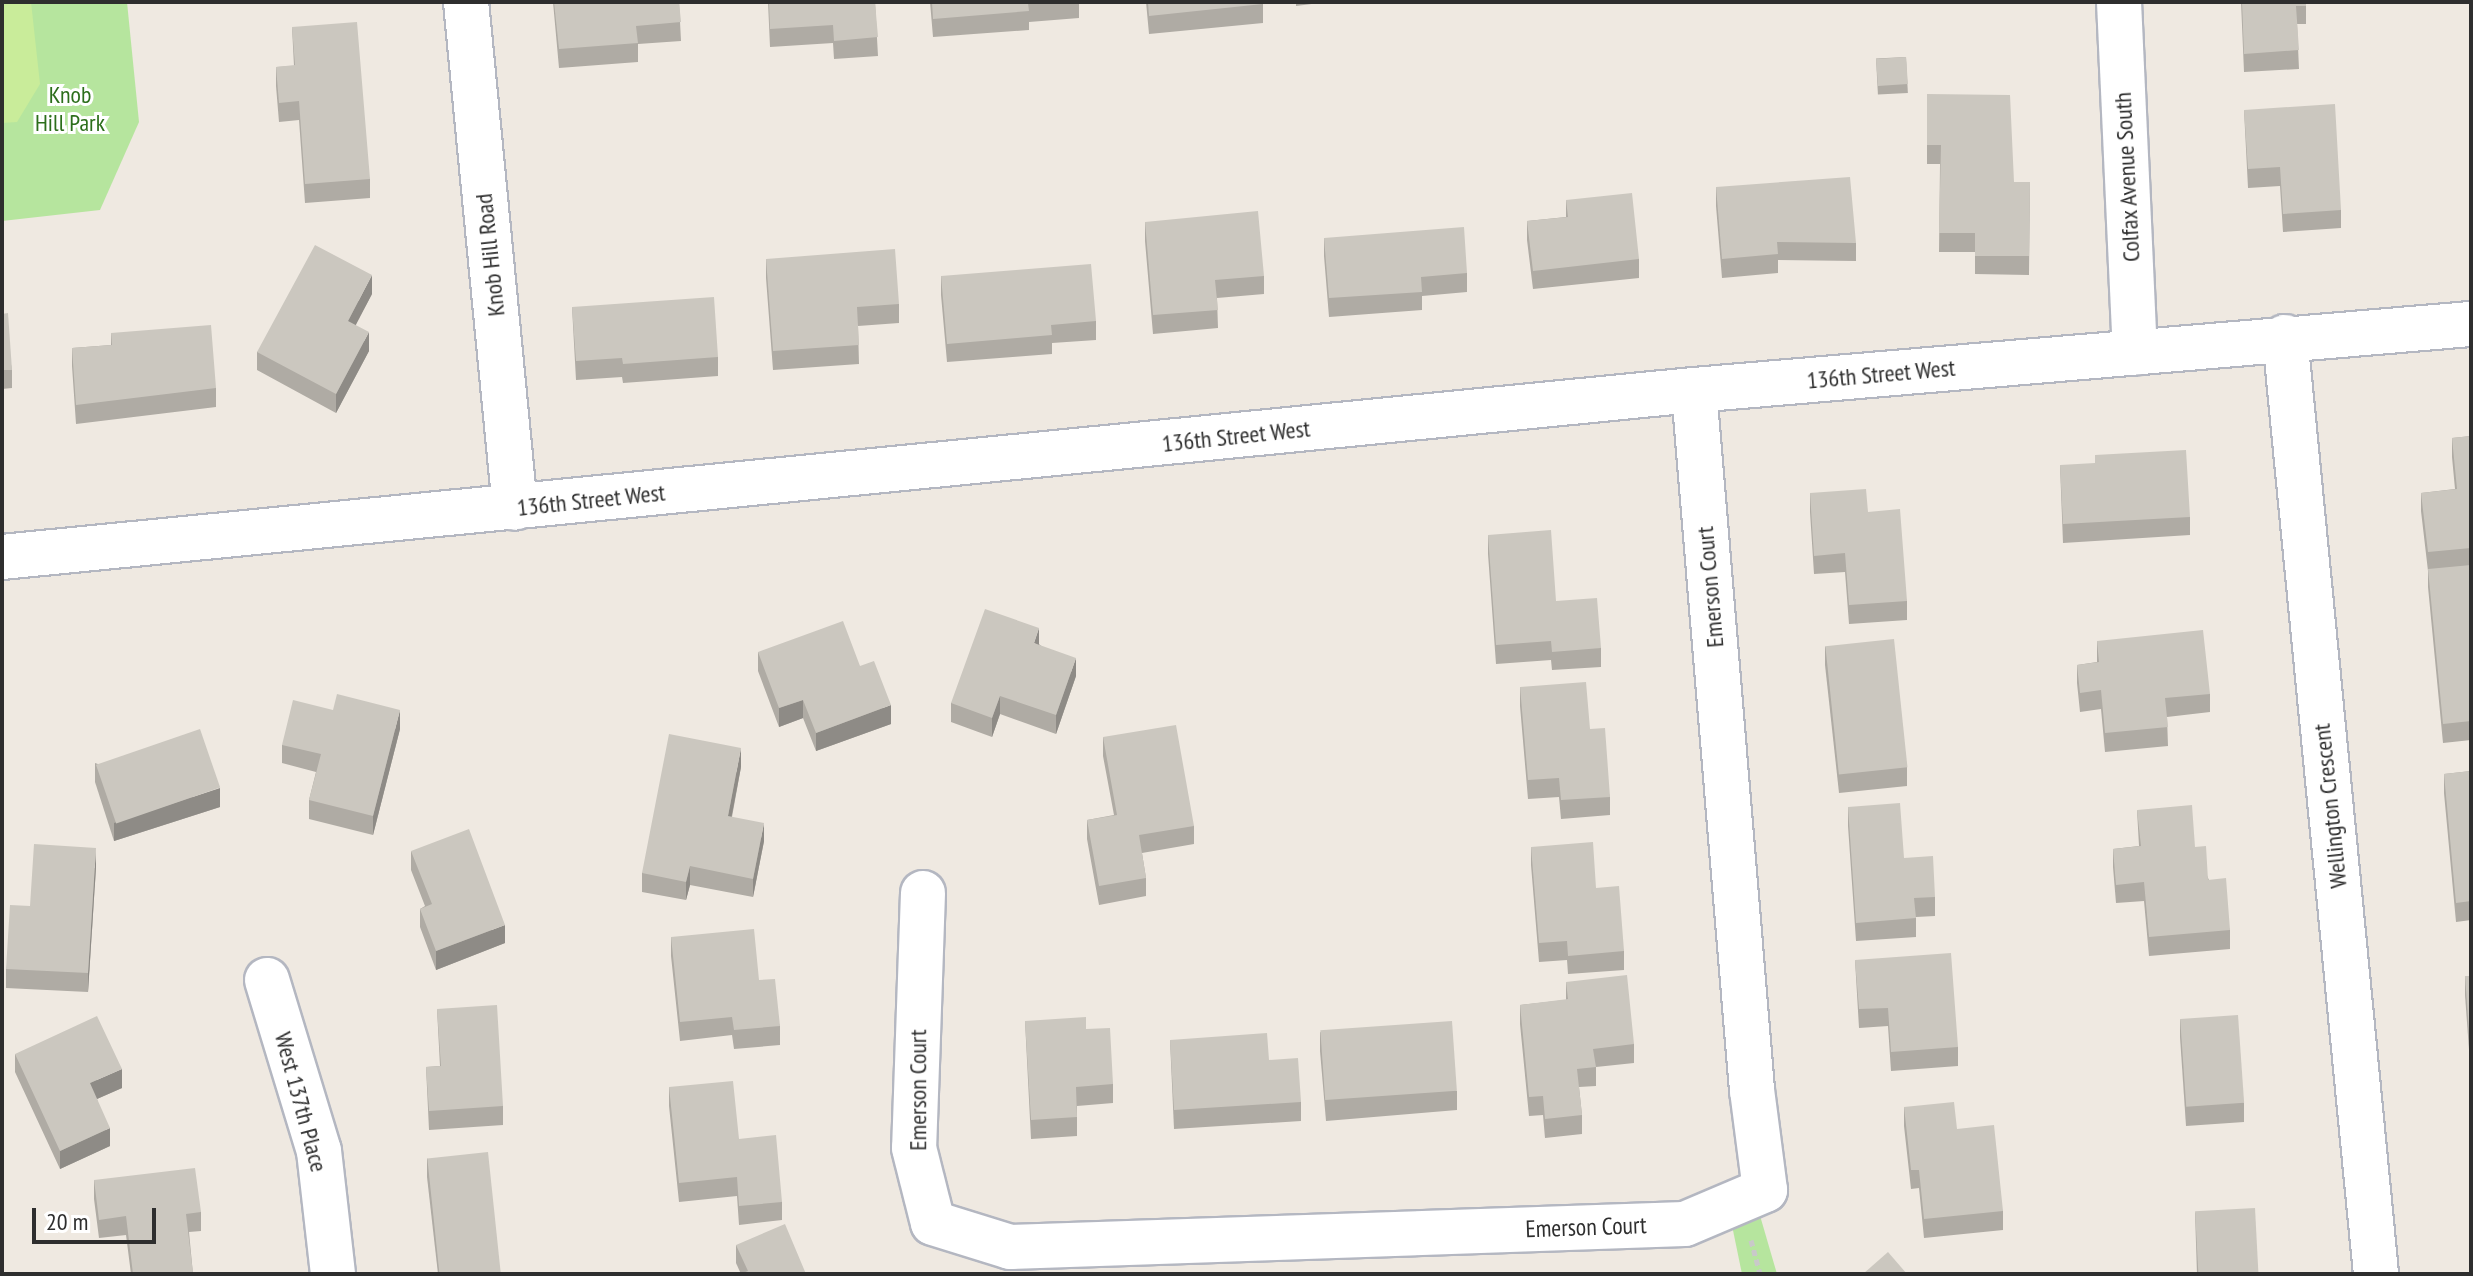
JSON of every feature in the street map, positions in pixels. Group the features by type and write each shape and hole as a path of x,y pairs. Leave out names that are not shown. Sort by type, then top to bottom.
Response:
{"street":[{"name":"Knob Hill Road","path":"466,2 515,508"},
{"name":"Colfax Avenue South","path":"2119,2 2135,353"},
{"name":"136th Street West","path":"2,557 1694,390 2135,353 2285,337 2471,324"},
{"name":"Wellington Crescent","path":"2285,337 2376,1274"},
{"name":"Emerson Court","path":"923,893 914,1148 933,1223 1010,1247 1685,1224 1765,1190 1752,1090 1694,390"},
{"name":"West 137th Place","path":"267,980 319,1151 333,1274"}],"green space":[{"name":"Knob Hill Park","path":"2,2 127,2 139,122 100,210 2,221"},
{"path":"2,2 31,2 40,84 17,122 2,123"},
{"path":"1754,1195 1777,1274 1742,1274 1728,1206"}],"building":[{"path":"554,2 679,2 681,22 636,26 638,43 559,49"},
{"path":"769,2 875,2 878,37 834,41 833,25 770,29"},
{"path":"932,2 1044,2 1028,3 1029,11 933,19"},
{"path":"1148,2 1263,2 1263,4 1149,16"},
{"path":"2242,2 2306,2 2306,6 2296,6 2299,50 2244,54"},
{"path":"357,22 370,179 305,184 299,101 279,103 276,67 295,65 292,27"},
{"path":"1906,57 1908,84 1878,86 1876,59"},
{"path":"1927,94 2010,95 2014,182 2030,182 2029,256 1975,256 1975,233 1939,233 1941,145 1927,145"},
{"path":"2335,104 2341,210 2283,214 2280,167 2248,169 2244,110"},
{"path":"1850,177 1856,243 1777,242 1778,254 1722,259 1716,187"},
{"path":"1632,193 1639,259 1533,271 1527,221 1568,217 1566,200"},
{"path":"1258,211 1264,276 1215,280 1218,310 1153,315 1145,222"},
{"path":"1464,227 1467,273 1421,277 1422,292 1329,298 1324,238"},
{"path":"315,245 372,275 348,321 369,332 336,394 257,352"},
{"path":"895,249 899,304 857,307 859,345 773,351 766,259"},
{"path":"1091,264 1096,321 1051,325 1052,335 947,344 941,276"},
{"path":"714,297 718,357 623,364 622,358 576,361 572,307"},
{"path":"8,313 12,370 2,370 2,314"},
{"path":"211,325 216,388 76,405 72,348 112,345 111,333"},
{"path":"2471,436 2471,548 2428,552 2421,493 2457,489 2452,438"},
{"path":"2186,450 2190,517 2063,524 2060,465 2095,463 2095,455"},
{"path":"1866,489 1868,512 1900,509 1907,601 1849,605 1845,553 1814,556 1810,493"},
{"path":"1551,530 1556,601 1597,598 1601,648 1552,652 1551,641 1496,645 1488,535"},
{"path":"2471,565 2471,721 2443,724 2428,569"},
{"path":"985,609 1039,628 1034,643 1076,658 1056,715 1000,696 992,718 951,703"},
{"path":"843,621 860,666 874,661 891,705 816,733 803,700 779,708 758,652"},
{"path":"2203,630 2210,694 2165,698 2168,727 2105,733 2101,690 2080,693 2077,665 2099,662 2097,641"},
{"path":"1894,639 1907,767 1839,775 1825,646"},
{"path":"1586,682 1590,729 1605,728 1610,797 1561,800 1559,778 1528,780 1520,687"},
{"path":"337,694 400,710 373,816 309,800 321,754 282,745 293,700 333,710"},
{"path":"1176,725 1194,826 1139,835 1146,878 1099,886 1087,820 1117,815 1103,737"},
{"path":"200,729 220,788 116,823 96,765"},
{"path":"669,734 741,748 728,816 764,823 753,879 690,866 686,882 642,873"},
{"path":"2471,771 2471,901 2456,903 2444,774"},
{"path":"1900,803 1904,858 1933,856 1935,897 1914,898 1916,918 1856,923 1848,807"},
{"path":"2192,805 2195,847 2206,846 2208,880 2226,878 2230,930 2149,937 2144,882 2116,885 2113,849 2141,846 2137,810"},
{"path":"469,829 505,925 436,951 420,909 432,904 411,851"},
{"path":"1593,842 1596,888 1619,886 1624,951 1568,956 1567,941 1539,943 1531,847"},
{"path":"34,844 96,848 88,973 6,969 10,905 30,906"},
{"path":"754,929 759,980 775,979 780,1026 734,1030 732,1017 680,1022 671,937"},
{"path":"1951,953 1958,1047 1891,1052 1888,1008 1859,1009 1855,960"},
{"path":"1627,975 1634,1044 1593,1049 1596,1067 1577,1069 1582,1115 1545,1119 1543,1096 1529,1097 1520,1005 1568,999 1566,982"},
{"path":"2465,976 2471,976 2471,1058"},
{"path":"497,1005 503,1106 429,1111 426,1067 441,1066 437,1009"},
{"path":"2238,1015 2244,1103 2186,1107 2180,1019"},
{"path":"97,1016 122,1069 90,1083 110,1128 60,1151 15,1054"},
{"path":"1086,1017 1086,1029 1110,1028 1113,1084 1076,1087 1077,1117 1031,1120 1025,1021"},
{"path":"1452,1021 1457,1091 1325,1100 1320,1030"},
{"path":"1267,1033 1269,1060 1298,1058 1301,1102 1174,1110 1170,1040"},
{"path":"733,1081 739,1139 776,1135 782,1202 739,1206 737,1177 679,1183 669,1087"},
{"path":"1954,1102 1957,1129 1994,1125 2003,1211 1924,1219 1919,1170 1911,1170 1904,1107"},
{"path":"488,1152 501,1274 439,1274 427,1158"},
{"path":"195,1168 201,1212 186,1214 193,1273 133,1274 126,1216 99,1220 94,1180"},
{"path":"2255,1208 2258,1274 2198,1274 2195,1211"},
{"path":"785,1224 806,1274 740,1274 748,1271 736,1245"},
{"path":"1888,1252 1907,1274 1863,1274"}]}
